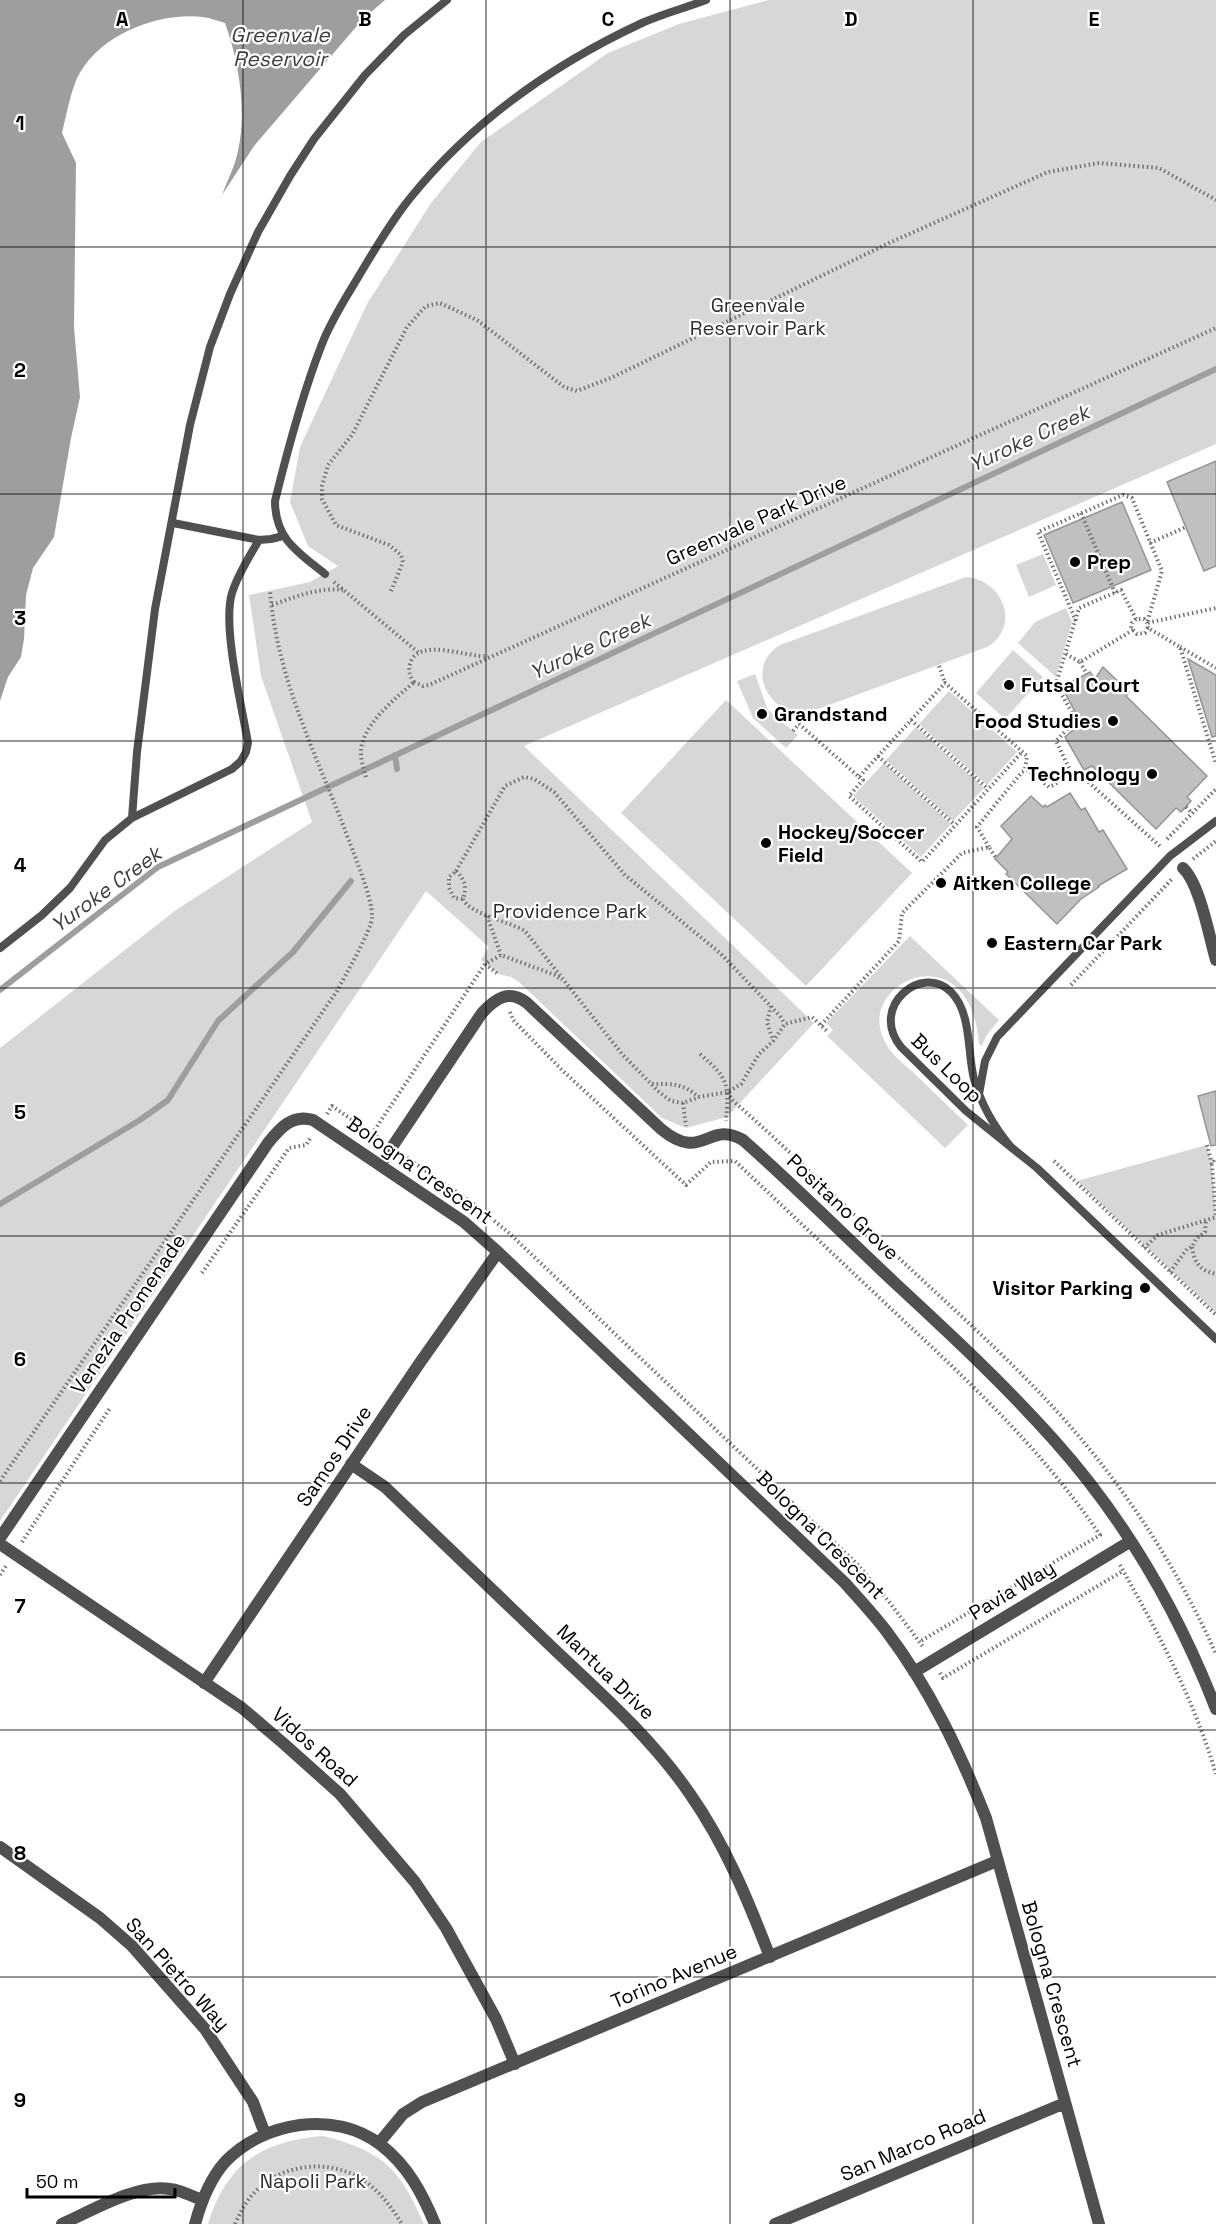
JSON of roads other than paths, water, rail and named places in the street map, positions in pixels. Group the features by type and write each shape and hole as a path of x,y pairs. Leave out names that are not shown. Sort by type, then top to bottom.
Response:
{"street":[{"path":"1184,868 1191,875 1196,888 1216,960"},
{"name":"Positano Grove","path":"380,1165 482,1013 498,999 511,995 518,996 526,1003 661,1129 675,1139 682,1143 695,1144 726,1133 743,1140 1000,1383 1054,1441 1131,1541 1186,1640 1216,1708"},
{"name":"Bologna Crescent","path":"294,1119 304,1117 313,1120 464,1222 845,1583 887,1632 914,1672 949,1732 986,1818 1099,2224"},
{"name":"Venezia Promenade","path":"0,1538 268,1143 279,1129 294,1119"},
{"name":"Samos Drive","path":"204,1683 418,1364 498,1252"},
{"name":"Mantua Drive","path":"351,1464 385,1487 603,1695 652,1745 690,1793 718,1838 746,1896 770,1957"},
{"name":"Pavia Way","path":"914,1672 1131,1541"},
{"name":"Vidos Road","path":"0,1544 242,1708 340,1794 415,1882 446,1928 496,2019 515,2064"},
{"name":"San Pietro Way","path":"0,1847 100,1918 132,1946 205,2029 253,2102 266,2134"},
{"name":"Torino Avenue","path":"379,2143 394,2122 413,2106 997,1861"},
{"name":"San Marco Road","path":"776,2224 1065,2103"},
{"path":"195,2224 202,2200 224,2163 241,2148 266,2134 311,2124 350,2130 379,2143 402,2164 415,2181 435,2224"},
{"path":"62,2224 134,2193 150,2189 170,2188 202,2200"}],"lane":[{"path":"132,818 137,752 154,621 190,425 210,347 230,294 258,232 314,139 365,75 404,35 447,0"},
{"path":"325,574 291,547 283,536 275,513 274,501 323,343 345,300 381,240 410,198 439,165 473,132 537,82 643,22 706,0"},
{"path":"172,523 259,540 283,536"},
{"path":"0,948 42,915 70,888 105,840 132,818 232,769 241,761 248,743 229,627 231,595 242,569 259,540"},
{"path":"979,1096 985,1061 997,1037 1170,856 1216,820"},
{"name":"Bus Loop","path":"936,984 945,987 957,999 964,1021 972,1071 979,1096 1011,1147 966,1111 896,1040 891,1028 891,1014 897,1000 907,989 916,985 936,984"},
{"path":"1011,1147 1037,1168 1216,1339"}],"water":[{"name":"Greenvale Reservoir","path":"0,0 385,0 362,20 254,146 222,195 237,157 242,120 238,70 225,23 203,17 186,16 169,18 134,28 104,46 81,71 75,84 62,133 76,163 74,327 80,397 54,537 33,568 26,595 21,657 8,677 0,701"}],"waterway":[{"name":"Yuroke Creek","path":"0,990 158,867 1216,369"},
{"path":"395,755 397,769"},
{"path":"0,1204 140,1120 168,1100 218,1021 293,952 351,881"}],"place":[{"name":"Prep","path":"1075,562"},
{"name":"Futsal Court","path":"1009,685"},
{"name":"Grandstand","path":"762,714"},
{"name":"Food Studies","path":"1113,721"},
{"name":"Technology","path":"1152,774"},
{"name":"Hockey/Soccer Field","path":"766,843"},
{"name":"Aitken College","path":"941,883"},
{"name":"Eastern Car Park","path":"992,943"},
{"name":"Visitor Parking","path":"1145,1288"}],"park label":[{"name":"Greenvale Reservoir Park","path":"758,316"},
{"name":"Providence Park","path":"570,911"},
{"name":"Napoli Park","path":"313,2181"}]}
